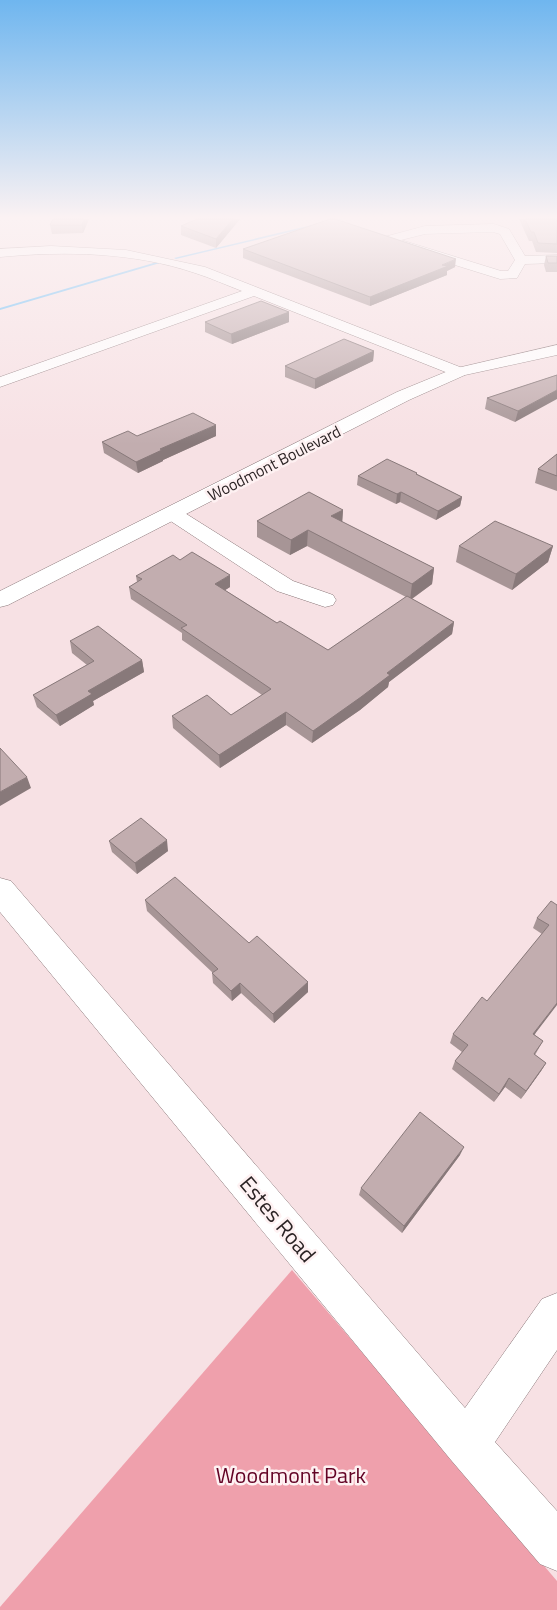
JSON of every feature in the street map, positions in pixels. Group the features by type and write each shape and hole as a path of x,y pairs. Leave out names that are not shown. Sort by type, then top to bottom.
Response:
{"street":[{"path":"0,382 250,294"},
{"path":"261,294 459,372"},
{"name":"Woodmont Boulevard","path":"0,600 403,396 459,372 557,350"},
{"path":"173,514 285,586 325,600"},
{"name":"Estes Road","path":"0,890 467,1444 557,1547"},
{"path":"467,1444 557,1314"}],"green space":[{"name":"Woodmont Park","path":"292,1270 557,1581 557,1610 0,1610 0,1607"}],"building":[{"path":"362,294 377,294 370,297"},
{"path":"261,301 289,312 231,334 205,322"},
{"path":"344,339 374,351 315,379 285,366"},
{"path":"557,375 557,390 518,411 487,398"},
{"path":"193,413 216,425 160,449 162,450 136,462 102,442 128,431 137,436"},
{"path":"557,454 557,476 538,469"},
{"path":"387,459 462,497 438,511 401,492 397,494 358,476"},
{"path":"309,492 343,510 331,516 434,568 412,584 308,530 291,540 257,521"},
{"path":"495,521 553,546 516,574 459,546"},
{"path":"192,552 230,575 215,584 277,623 280,621 328,650 407,596 454,622 387,673 390,675 313,731 286,712 219,755 172,716 207,695 231,715 271,689 181,628 187,625 129,587 142,579 136,576 173,555 180,560"},
{"path":"98,626 142,660 88,691 92,694 56,715 33,695 94,661 70,641"},
{"path":"0,748 27,777 0,792"},
{"path":"141,818 167,840 135,863 109,841"},
{"path":"175,877 249,943 257,936 308,982 273,1014 240,983 231,991 212,973 218,969 145,900"},
{"path":"551,901 557,905 557,1003 533,1034 543,1041 534,1054 546,1063 526,1091 509,1078 499,1094 455,1061 468,1045 453,1034 482,997 487,1001 549,925 537,918"},
{"path":"420,1112 464,1147 404,1226 361,1188"}],"waterway":[{"path":"0,309 51,294"}]}
